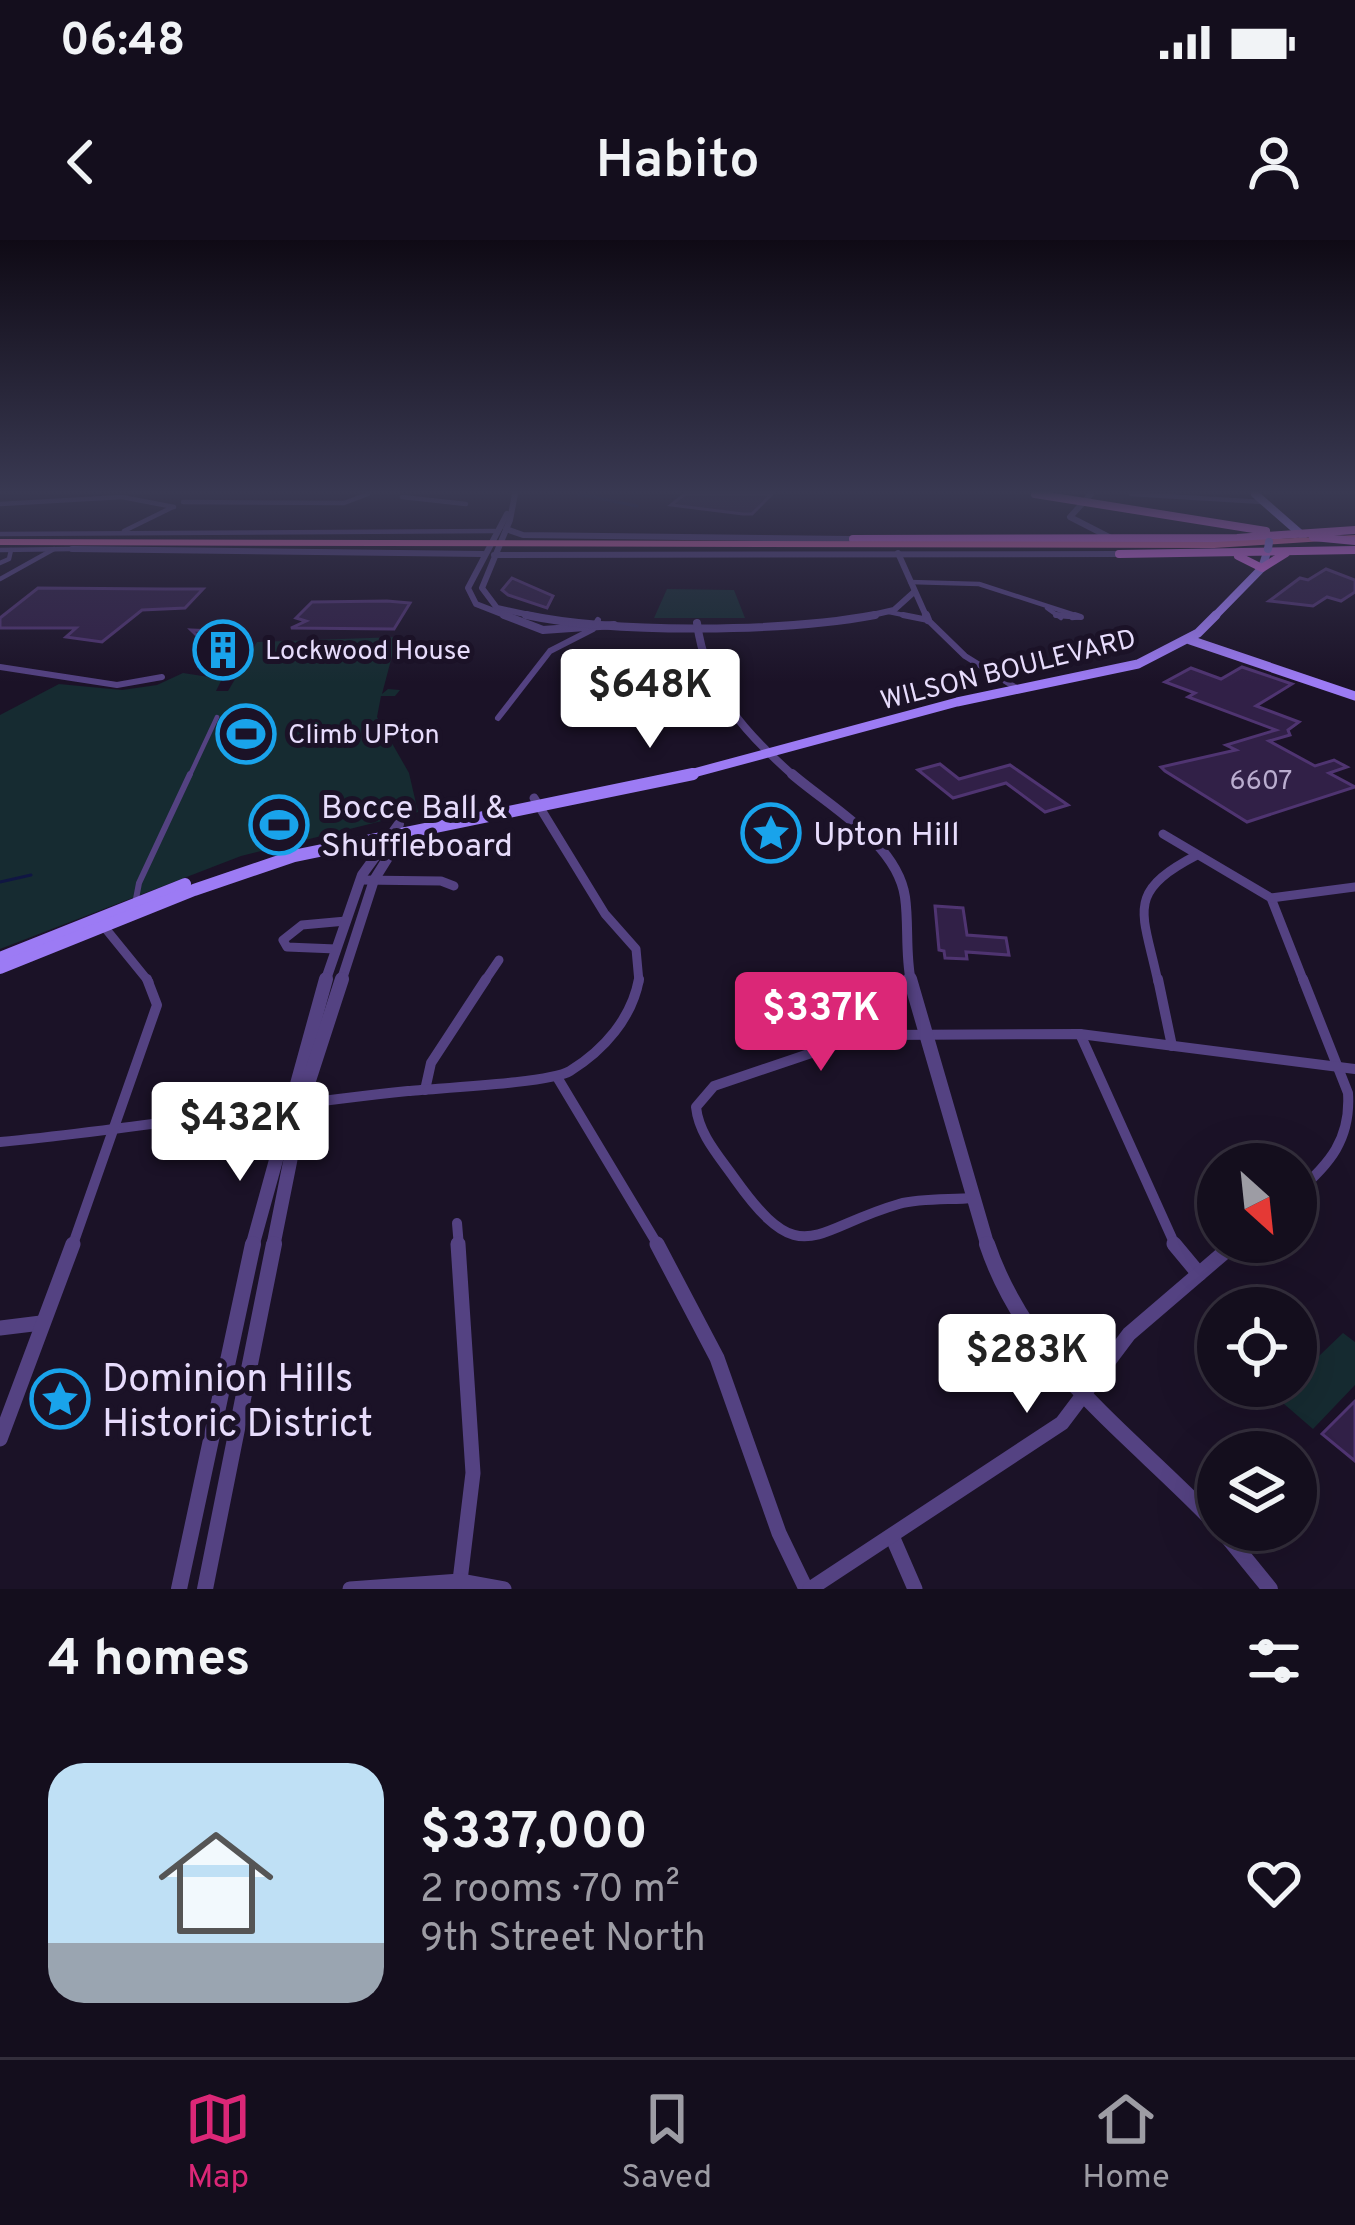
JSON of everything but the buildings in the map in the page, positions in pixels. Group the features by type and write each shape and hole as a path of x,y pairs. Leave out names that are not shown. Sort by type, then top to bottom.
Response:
{"main road":[{"path":"1234,557 1262,568 1282,557"},
{"name":"WILSON BOULEVARD","path":"0,968 135,904 276,854 771,754 1018,689 1138,664 1193,638 1262,568 1266,557"},
{"path":"1193,638 1355,692"},
{"name":"WILSON BOULEVARD","path":"0,958 254,868 397,830"}],"street":[{"path":"0,579 40,557"},
{"path":"486,557 468,588 470,597 484,609 534,623 844,620 889,612 928,620"},
{"path":"490,557 484,598 534,623 550,651"},
{"path":"900,557 928,620 964,656 1018,689"},
{"path":"910,582 980,584 1081,617 1062,619 1047,608"},
{"path":"889,612 914,592"},
{"path":"697,623 698,651 708,675 750,736 872,842 897,872 906,898 907,965 926,1034 990,1256 1023,1325 1048,1361 1197,1502"},
{"path":"498,718 550,651 596,625"},
{"path":"0,667 117,685 162,676"},
{"path":"135,904 139,883 217,717"},
{"path":"0,1142 116,1131 293,1103 557,1077 587,1059 618,1030 635,1001 641,973 636,949 605,914 536,801"},
{"path":"179,1589 293,1103 336,949 367,880 397,830"},
{"path":"1163,834 1271,898 1355,887"},
{"path":"1172,1046 1142,904 1157,876 1197,855"},
{"path":"367,880 436,880 454,886"},
{"path":"205,1589 293,1103 367,880"},
{"path":"1271,898 1353,1112 1350,1137 1336,1160 1317,1176"},
{"path":"336,949 301,950 286,947 283,940 293,928 346,921"},
{"path":"0,1439 116,1131 158,1005 149,981 100,922"},
{"path":"425,1090 431,1063 499,960"},
{"path":"1080,1034 1167,1232 1181,1257 1199,1274"},
{"path":"973,1198 892,1205 813,1239 783,1234 765,1220 698,1126 695,1113 700,1099 717,1085 876,1035 1080,1034 1355,1070"},
{"path":"557,1077 710,1344 735,1402 784,1549 808,1589 1062,1423 1129,1334 1212,1263"},
{"path":"458,1223 473,1474 459,1585"},
{"path":"0,1328 41,1323"},
{"path":"892,1536 915,1589"},
{"path":"1239,1551 1270,1589"},
{"path":"350,1589 459,1585 504,1589"}],"shaded area":[{"path":"667,589 734,590 745,618 654,618"},
{"path":"397,637 382,694 400,690 395,696 381,696 377,717 409,773 418,812 241,856 0,949 0,715 59,684 122,690 157,685 183,673 222,679 216,691 228,691 257,642"},
{"path":"1343,1333 1355,1342 1355,1385 1313,1429 1288,1407 1317,1407 1317,1358"}],"waterway":[{"path":"0,882 31,875"}],"place":[{"name":"Lockwood House","path":"223,650"},
{"name":"Climb UPton","path":"246,734"},
{"name":"Bocce Ball & Shuffleboard","path":"279,825"},
{"name":"Upton Hill","path":"771,833"},
{"name":"Dominion Hills Historic District","path":"60,1399"}]}
